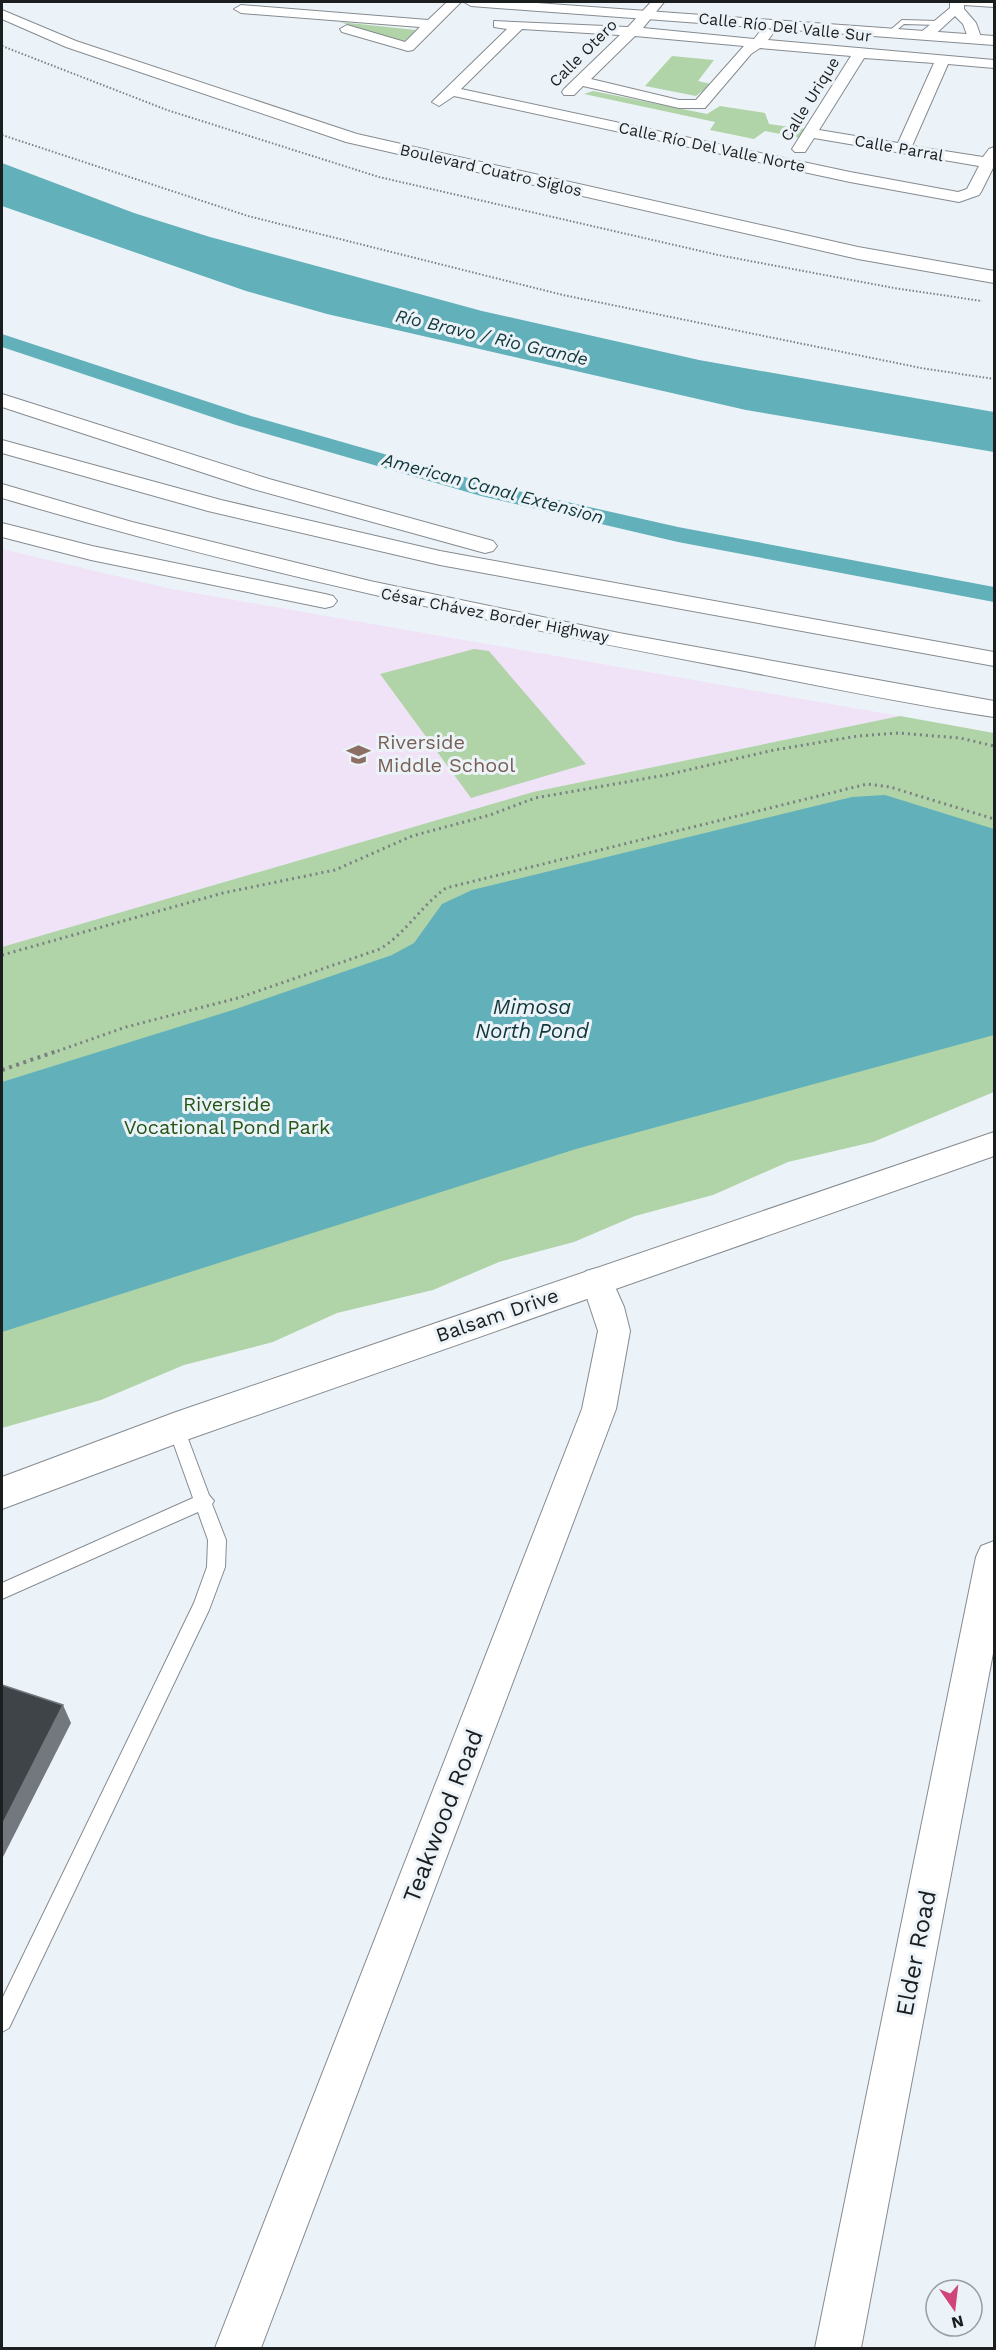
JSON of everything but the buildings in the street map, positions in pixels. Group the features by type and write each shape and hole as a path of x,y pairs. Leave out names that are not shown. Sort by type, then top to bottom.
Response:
{"main road":[{"path":"471,2 994,41"},
{"name":"Boulevard Cuatro Siglos","path":"2,14 71,44 352,138 858,254 994,277"},
{"path":"969,23 994,31"},
{"path":"2,400 122,440 376,518 783,621"},
{"path":"2,446 147,489 325,533 440,558 994,659"},
{"name":"César Chávez Border Highway","path":"2,491 101,522 340,583 717,661 994,710"},
{"path":"2,530 91,553 302,597 567,643 717,661"},
{"name":"Balsam Drive","path":"2,1493 176,1428 994,1144"}],"street":[{"path":"299,14 403,48 408,47 454,2"},
{"path":"925,36 960,4 994,3"},
{"path":"960,4 975,40"},
{"path":"241,9 431,24"},
{"name":"Calle Río Del Valle Sur","path":"499,24 519,26 644,14 751,45 994,64"},
{"name":"Calle Otero","path":"550,111 644,14"},
{"path":"580,81 679,104 700,105 751,45 764,24"},
{"path":"437,104 519,26"},
{"name":"Calle Urique","path":"791,164 860,53"},
{"path":"903,148 943,59"},
{"name":"Calle Río Del Valle Norte","path":"451,91 943,195 963,196 972,192 992,157"},
{"name":"Calle Parral","path":"809,133 903,148 992,157"},
{"name":"Teakwood Road","path":"238,2349 599,1409 614,1331 608,1307 597,1280"},
{"name":"Elder Road","path":"838,2349 994,1557"}],"lane":[{"path":"891,33 902,22 938,23"},
{"path":"2,2021 203,1604 216,1567 217,1540 205,1501 176,1428"},
{"path":"2,1591 205,1501"}],"path":[{"path":"2,135 248,216 563,296 921,368 994,379"},
{"path":"2,955 223,893 335,870 412,836 490,815 535,798 666,775 774,750 858,736 898,733 960,738 994,746"},
{"path":"2,1070 126,1027 238,998 380,949 394,942 429,898 446,888 867,784 890,787 994,819"}],"shaded area":[{"name":"Riverside Middle School","path":"2,549 172,589 900,716 533,792 2,947"}],"green space":[{"path":"340,22 416,30 402,43"},
{"path":"672,56 714,60 698,81 711,84 696,96 645,86"},
{"path":"593,91 707,114 720,106 765,113 769,124 805,129 800,138 765,131 754,139 710,130 715,122 584,94"},
{"path":"474,649 489,651 586,764 471,798 380,674"},
{"name":"Riverside Vocational Pond Park","path":"900,716 994,733 994,1092 873,1142 788,1162 713,1195 635,1216 574,1242 499,1262 433,1290 337,1313 273,1342 184,1365 101,1400 2,1428 2,947 533,792"}],"water":[{"name":"Río Bravo / Rio Grande","path":"2,163 134,213 210,237 482,311 699,360 994,412 994,452 746,410 327,314 246,291 2,206"},
{"name":"Mimosa North Pond","path":"885,795 994,829 994,1035 576,1149 2,1332 2,1082 236,1009 392,955 414,943 442,904 472,890 852,797"}],"waterway":[{"name":"American Canal Extension","path":"2,340 244,420 489,491 678,535 994,595"}],"place":[{"name":"Riverside Middle School","path":"359,754"}]}
